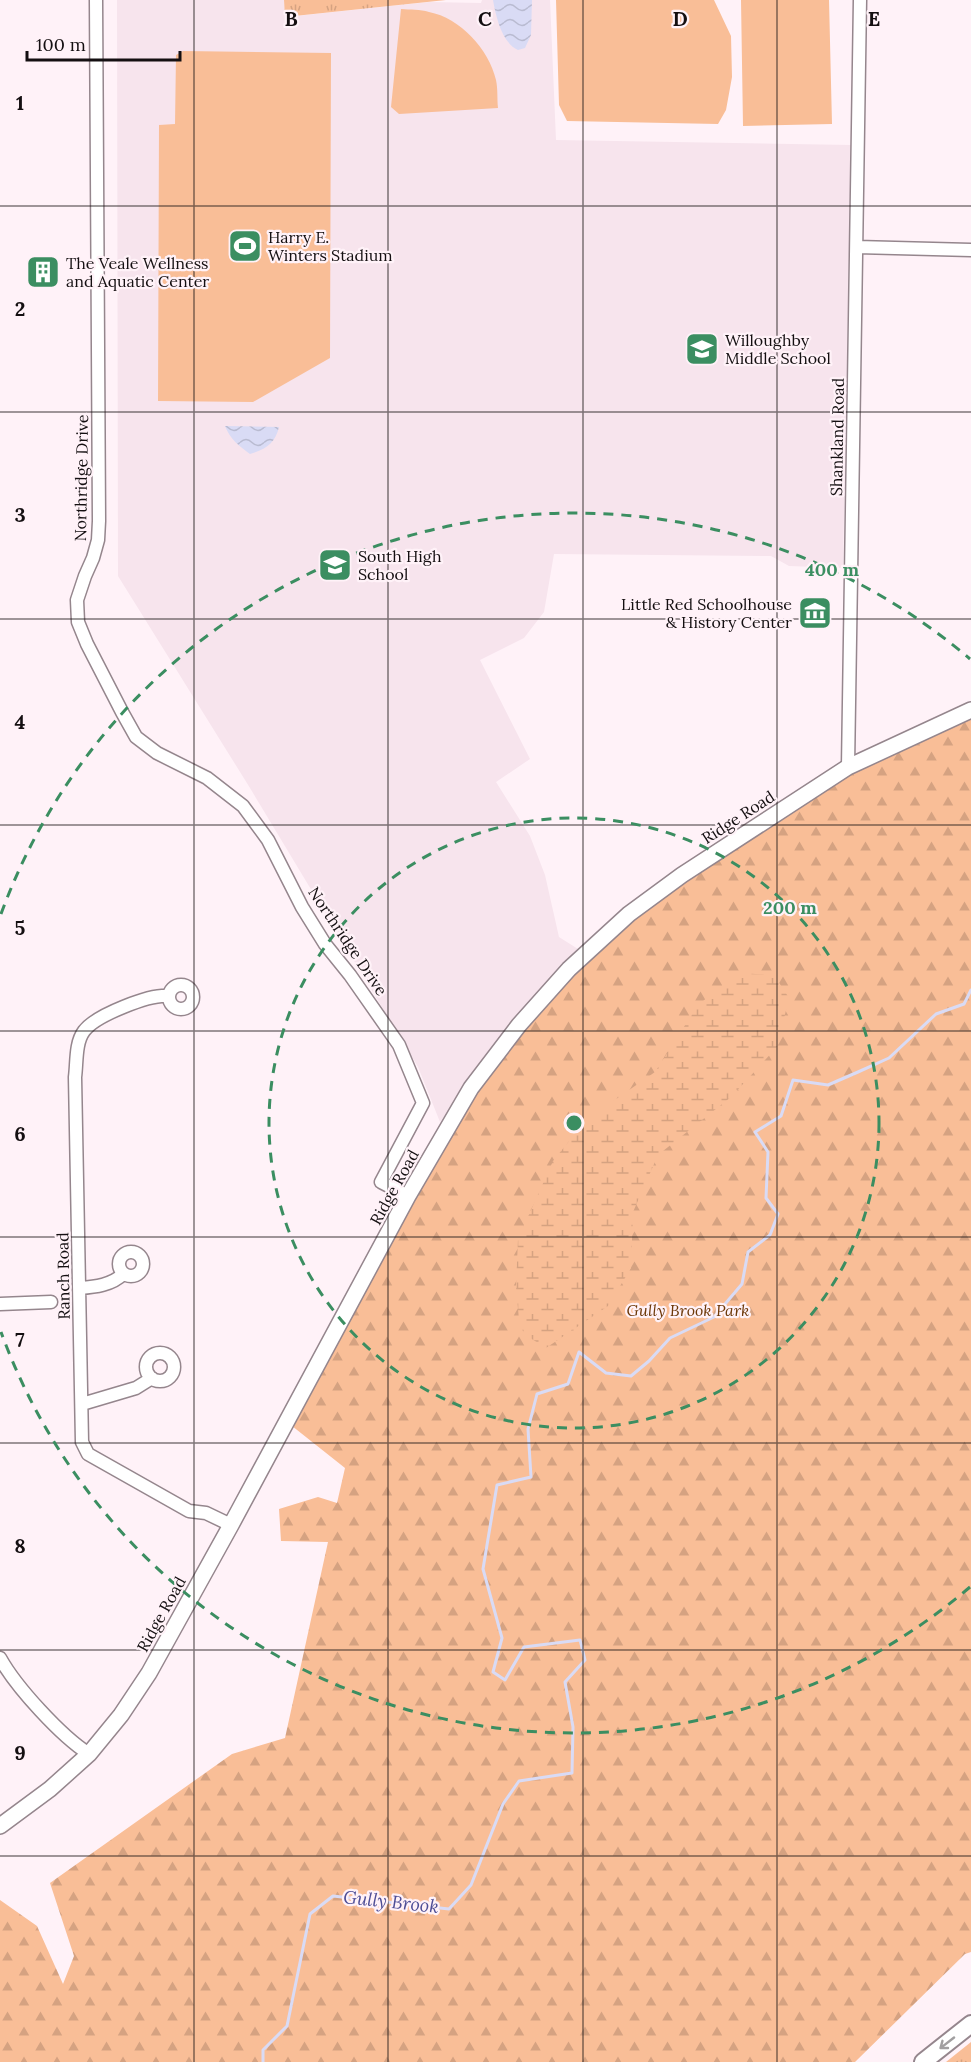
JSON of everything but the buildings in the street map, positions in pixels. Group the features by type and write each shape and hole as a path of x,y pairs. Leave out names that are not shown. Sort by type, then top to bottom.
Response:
{"highway":[{"path":"923,2062 971,2024"}],"main road":[{"name":"Ridge Road","path":"0,1826 50,1789 89,1754 121,1715 149,1673 408,1196 471,1088 519,1025 569,969 629,914 682,875 848,767 971,710"}],"street":[{"name":"Northridge Drive","path":"96,0 99,521 98,540 93,558 77,600 78,622 136,737 157,753 207,778 243,806 268,840 314,926 399,1045 423,1103 381,1182 408,1196"},
{"name":"Shankland Road","path":"848,767 860,0"},
{"path":"857,247 971,250"},
{"name":"Ranch Road","path":"169,996 161,995 142,1000 99,1019 84,1031 79,1044 75,1077 82,1442 88,1454 189,1511 206,1513 231,1525"},
{"path":"80,1288 105,1284 117,1280 123,1274"},
{"path":"0,1304 51,1302"},
{"path":"82,1404 136,1388 152,1378"},
{"path":"0,1658 6,1669 31,1699 79,1747 89,1754"}],"shaded area":[{"name":"South High School","path":"117,0 284,0 286,17 429,2 481,3 482,0 550,0 556,140 851,145 843,568 789,566 771,556 554,554 544,612 524,638 480,660 530,759 496,782 530,836 545,875 559,937 578,949 522,1011 440,1122 418,1067 250,788 118,576"}],"green space":[{"path":"284,0 446,0 285,17"},
{"path":"556,0 714,0 731,36 732,77 726,110 718,124 567,121 559,105"},
{"path":"741,0 829,0 832,124 743,126"},
{"path":"401,9 422,10 440,15 452,21 472,37 480,46 492,68 497,83 498,108 399,114 391,107"},
{"name":"Harry E. Winters Stadium","path":"183,51 331,53 330,358 253,402 158,401 159,125 175,124 176,55"},
{"name":"Gully Brook Park","path":"971,710 971,1952 965,1954 855,2062 0,2062 0,1900 37,1926 63,1984 74,1956 50,1883 232,1754 285,1738 328,1542 281,1541 279,1509 318,1497 337,1503 345,1468 287,1422 489,1063 629,914 848,767"},
{"path":"738,973 774,975 789,998 777,1047 731,1097 658,1155 633,1212 631,1268 608,1306 546,1348 524,1334 519,1320 516,1286 518,1239 553,1161 586,1120 655,1072 698,1005"},
{"path":"971,2042 971,2062 946,2062"}],"water":[{"path":"493,0 532,0 531,35 525,48 518,50 512,47 504,36"},
{"path":"225,426 279,427 269,445 250,454 235,442"}],"waterway":[{"name":"Gully Brook","path":"263,2062 263,2050 287,2026 310,1914 333,1896 449,1909 471,1885 503,1804 519,1781 572,1773 573,1727 565,1682 585,1660 580,1640 524,1647 505,1680 493,1672 502,1638 483,1569 497,1485 531,1477 528,1429 537,1394 568,1384 579,1352 606,1373 631,1376 649,1361 670,1338 714,1317 742,1284 748,1252 770,1235 778,1214 766,1198 768,1152 755,1132 781,1116 793,1080 828,1085 889,1058 936,1014 964,1004 971,990"}],"place":[{"name":"Harry E. Winters Stadium","path":"245,246"},
{"name":"The Veale Wellness and Aquatic Center","path":"43,272"},
{"name":"Willoughby Middle School","path":"702,349"},
{"name":"South High School","path":"335,565"},
{"name":"Little Red Schoolhouse & History Center","path":"815,613"}]}
